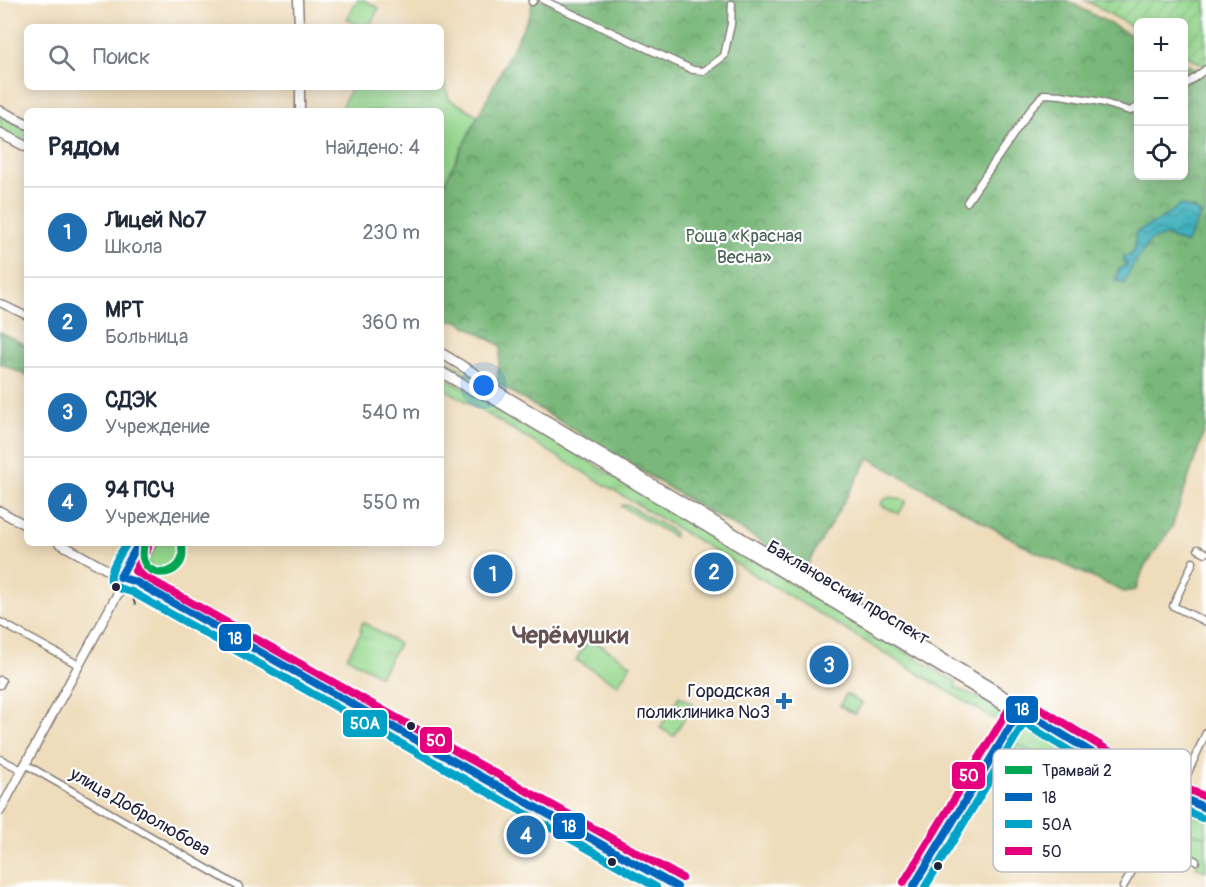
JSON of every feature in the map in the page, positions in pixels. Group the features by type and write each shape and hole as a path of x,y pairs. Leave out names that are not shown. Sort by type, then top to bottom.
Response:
{"main road":[{"path":"298,0 299,24"},
{"path":"300,90 300,108"},
{"path":"0,111 24,123"},
{"path":"0,133 24,145"},
{"name":"Баклановский проспект","path":"444,355 512,400 995,690 1019,711"},
{"name":"Баклановский проспект","path":"444,374 1019,711 1079,749"},
{"path":"0,511 24,524"},
{"path":"64,546 120,577 133,580 677,887"},
{"path":"117,595 120,577 137,546"},
{"path":"0,811 117,595 133,580 150,546"},
{"path":"996,749 1019,711"},
{"path":"913,887 993,754"},
{"name":"Баклановский проспект","path":"1191,803 1206,808"},
{"name":"Баклановский проспект","path":"1191,806 1206,813"}],"street":[{"path":"543,0 693,70 704,71 724,56 731,24 732,4"},
{"path":"1188,83 1206,69"},
{"path":"967,202 1033,106 1044,94 1081,99 1130,111 1134,109"},
{"path":"0,303 24,315"},
{"path":"478,392 484,381"},
{"path":"1198,549 1206,553"},
{"path":"1193,562 1173,606 1206,622"},
{"path":"0,622 79,665"},
{"path":"1191,767 1206,733"},
{"name":"улица Добролюбова","path":"0,759 24,767 239,887"},
{"path":"1191,858 1196,861"},
{"path":"1123,887 1132,872"}],"green space":[{"path":"357,0 364,0 379,8 371,24 356,24 347,19"},
{"name":"Роща «Красная Весна»","path":"533,0 1066,0 1134,37 1134,180 1188,180 1188,65 1206,75 1206,426 1172,527 1143,569 1136,590 1124,592 1030,549 869,458 806,567 694,503 497,383 501,346 456,320 444,322 444,183 530,14"},
{"path":"1085,0 1206,0 1206,67 1188,56 1188,18 1134,18 1134,28"},
{"path":"444,82 449,99 478,115 444,183 444,108 341,108 350,90 444,90"},
{"path":"0,115 24,127 24,142 0,130"},
{"path":"0,332 24,344 24,375 0,363"},
{"path":"444,358 479,381 478,386 475,387 444,371"},
{"path":"447,379 486,399 956,682 956,688 991,703 1001,713 1003,719 994,719 444,388"},
{"path":"891,497 906,501 899,514 881,505 883,500"},
{"path":"628,505 674,532 674,537 621,506"},
{"path":"154,546 177,546 176,559 168,569 156,570 147,560"},
{"path":"363,622 399,644 380,676 347,657 362,631 360,629"},
{"path":"589,638 631,664 618,685 576,660"},
{"path":"846,694 862,703 855,714 840,706"},
{"path":"679,696 693,704 674,736 660,728"},
{"path":"1018,722 1026,724 1064,748 1027,749 1018,744 1015,749 1002,747"},
{"path":"1087,740 1105,749 1091,749 1085,745"},
{"path":"1018,744 1027,749 1015,749"},
{"path":"1191,814 1206,818 1206,837 1191,833"},
{"path":"1191,833 1206,837 1206,871 1196,867 1200,858 1191,853"}],"water":[{"path":"1180,205 1195,210 1201,215 1186,244 1167,236 1151,240 1130,270 1124,284 1115,280 1118,277 1118,270 1127,265 1124,256 1131,256 1130,253 1134,252 1136,232 1156,222"}],"tram line":[{"name":"2","path":"144,546 143,556 146,565 162,573 169,572 179,564 182,546"},
{"path":"135,604 131,594 131,572 145,546"}],"transit line":[{"name":"50А","path":"125,546 112,570 111,580 117,587 132,592 656,887"},
{"name":"18","path":"137,546 120,577 136,582 677,887"},
{"name":"50","path":"148,548 135,571 682,878"},
{"name":"50","path":"904,882 1012,704 1019,699 1026,700 1106,749"},
{"name":"18","path":"997,749 1021,709 1086,749"},
{"name":"50А","path":"1008,749 1024,723 1066,749"},
{"name":"18","path":"913,887 993,755"},
{"name":"50А","path":"925,887 993,774"},
{"name":"50","path":"1191,791 1206,797"},
{"name":"18","path":"1191,802 1206,808"},
{"name":"50А","path":"1191,813 1202,818"}],"place":[{"name":"МРТ","path":"714,572"},
{"name":"Лицей №7","path":"493,574"},
{"name":"СДЭК","path":"829,665"},
{"name":"Городская поликлиника №3","path":"784,701"},
{"name":"94 ПСЧ","path":"526,835"}],"district":[{"name":"Черёмушки","path":"570,635"}]}
